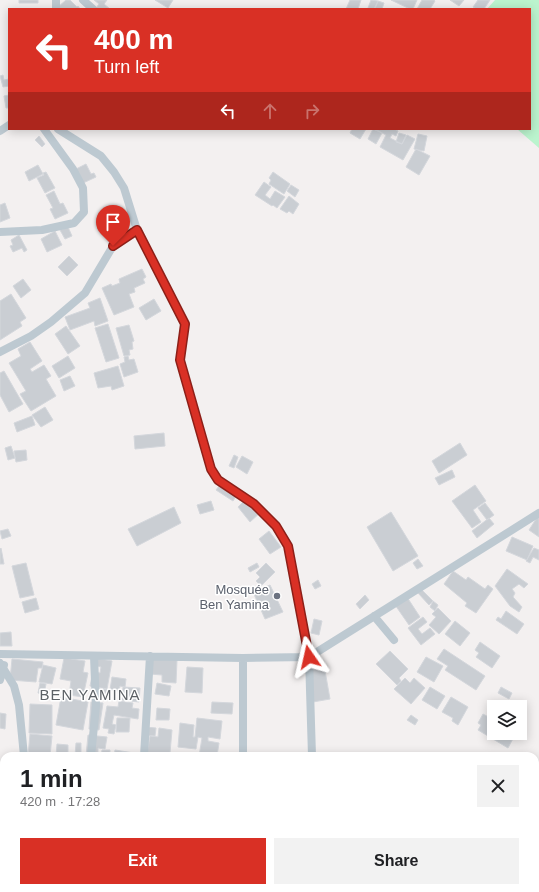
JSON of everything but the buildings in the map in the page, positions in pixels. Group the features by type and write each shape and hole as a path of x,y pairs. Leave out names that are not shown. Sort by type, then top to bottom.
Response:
{"street":[{"path":"83,0 92,8"},
{"path":"0,232 42,230 74,223 84,212 83,188 73,169 45,130"},
{"path":"60,130 101,156 114,172 124,188 137,230 185,324 180,360 211,469 218,480 254,504 276,526 288,546 309,657 312,752"},
{"path":"0,352 31,336 51,322 85,293 113,246 137,230"},
{"path":"0,680 3,654 243,658 309,657 539,513"},
{"path":"374,616 394,640"},
{"path":"91,752 96,706 94,656"},
{"path":"144,752 150,656"},
{"path":"243,658 243,752"},
{"path":"2,666 14,686 19,705 24,752"}],"green space":[{"path":"495,0 539,0 539,148 518,130 531,130 531,8 488,8"}],"place":[{"name":"Mosquée Ben Yamina","path":"277,596"}],"district":[{"name":"BEN YAMINA","path":"90,695"}],"route":[{"path":"113,246 137,230 185,324 180,360 211,469 218,480 254,504 276,526 288,546 309,657"}]}
